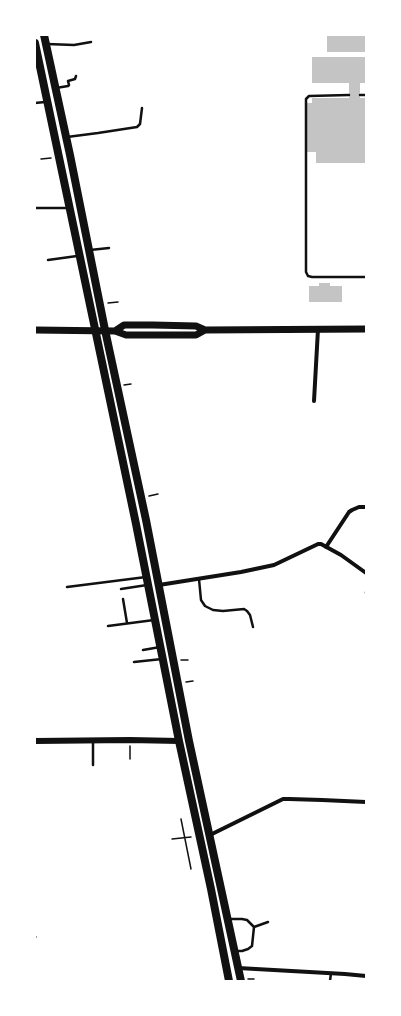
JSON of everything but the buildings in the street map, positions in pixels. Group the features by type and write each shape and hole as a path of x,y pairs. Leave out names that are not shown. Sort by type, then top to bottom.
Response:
{"highway":[{"path":"44,35 145,514 189,741 240,981"},
{"path":"35,43 230,981"}],"main road":[{"path":"35,330 115,330 124,325 196,326 205,330 366,329"}],"street":[{"path":"314,401 318,329"},
{"path":"326,547 349,512 359,507 366,507"},
{"path":"159,585 274,566 316,544 321,544 346,558 366,574"},
{"path":"35,741 179,741"},
{"path":"210,835 288,798 366,802"},
{"path":"238,968 366,976"}],"lane":[{"path":"46,44 74,46 91,42"},
{"path":"56,88 68,86 68,81 75,79 76,76"},
{"path":"349,95 309,96 306,99 306,272 308,276 312,277 366,277"},
{"path":"360,95 366,95"},
{"path":"35,103 48,102"},
{"path":"66,137 136,127 140,124 142,108"},
{"path":"35,208 70,208"},
{"path":"89,250 108,248"},
{"path":"48,260 80,255"},
{"path":"199,579 201,600 205,606 213,610 223,611 244,609 250,615 253,627"},
{"path":"67,587 147,581"},
{"path":"121,589 147,581"},
{"path":"123,598 127,623"},
{"path":"108,626 154,620"},
{"path":"143,650 160,647"},
{"path":"134,662 162,658"},
{"path":"93,741 93,765"},
{"path":"227,919 247,920 254,928 252,946 248,949 235,952"},
{"path":"254,928 268,922"},
{"path":"330,981 331,973"}],"path":[{"path":"41,159 59,158"},
{"path":"100,303 118,302"},
{"path":"130,740 130,759"},
{"path":"181,819 191,869"},
{"path":"172,839 199,836"}]}
